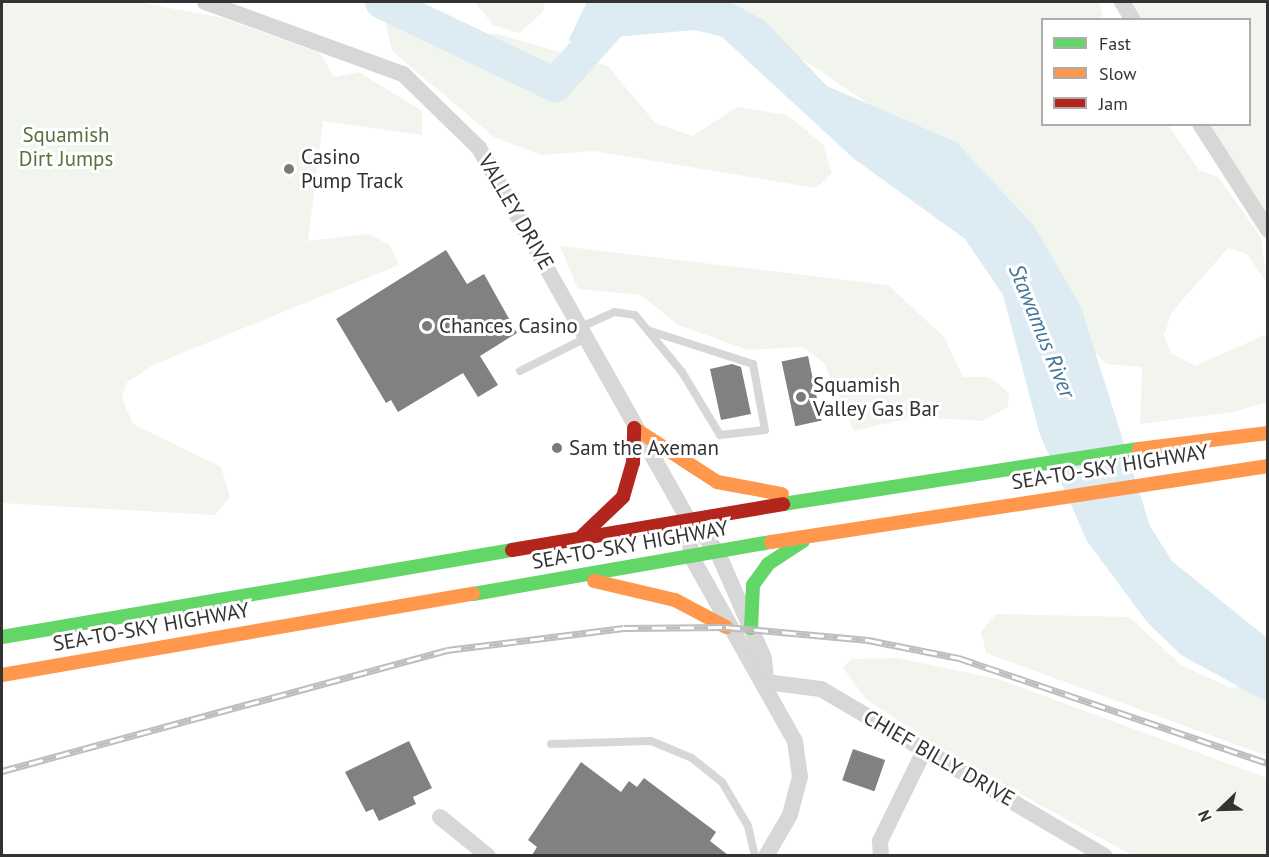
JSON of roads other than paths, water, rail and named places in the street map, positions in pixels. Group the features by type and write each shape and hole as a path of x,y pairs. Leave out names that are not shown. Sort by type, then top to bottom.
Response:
{"highway":[{"path":"634,428 717,483 754,492 821,497"},
{"path":"579,538 623,497 633,463 634,428"},
{"name":"SEA-TO-SKY HIGHWAY","path":"2,637 999,467 1145,445 1266,432"},
{"name":"SEA-TO-SKY HIGHWAY","path":"2,675 812,535 1167,478 1268,466"},
{"path":"1206,473 1268,483"},
{"path":"751,628 753,585 768,564 812,535"},
{"path":"564,577 638,588 726,627"}],"street":[{"name":"VALLEY DRIVE","path":"205,2 403,74 479,148 583,332 634,428 689,520 691,556"},
{"path":"1122,2 1132,18"},
{"path":"1201,126 1268,230"},
{"path":"689,520 717,551 751,628 766,682"},
{"path":"691,556 726,627 766,682 795,741 800,777 790,815 766,855"},
{"name":"CHIEF BILLY DRIVE","path":"766,682 821,689 1105,855"},
{"path":"881,855 880,841 925,749"},
{"path":"440,817 488,855"}],"lane":[{"path":"520,371 583,332 624,311 650,331 720,435 765,430 753,364 650,331"},
{"path":"551,744 651,741 692,758 722,782 748,826 755,855"}],"water":[{"path":"587,2 730,2 765,21 827,86 956,142 1034,226 1081,307 1150,526 1172,561 1267,638 1267,702 1181,655 1147,622 1087,541 1040,435 1003,295 965,239 853,158 722,37 695,30 568,41"}],"waterway":[{"name":"Stawamus River","path":"382,2 555,85 629,2"}],"railway":[{"path":"2,771 447,650 624,628 726,627 868,640 959,658 1268,763"}],"place":[{"name":"Casino Pump Track","path":"289,169"},
{"name":"Chances Casino","path":"427,326"},
{"name":"Squamish Valley Gas Bar","path":"801,397"},
{"name":"Sam the Axeman","path":"557,448"}],"park label":[{"name":"Squamish Dirt Jumps","path":"66,147"}]}
